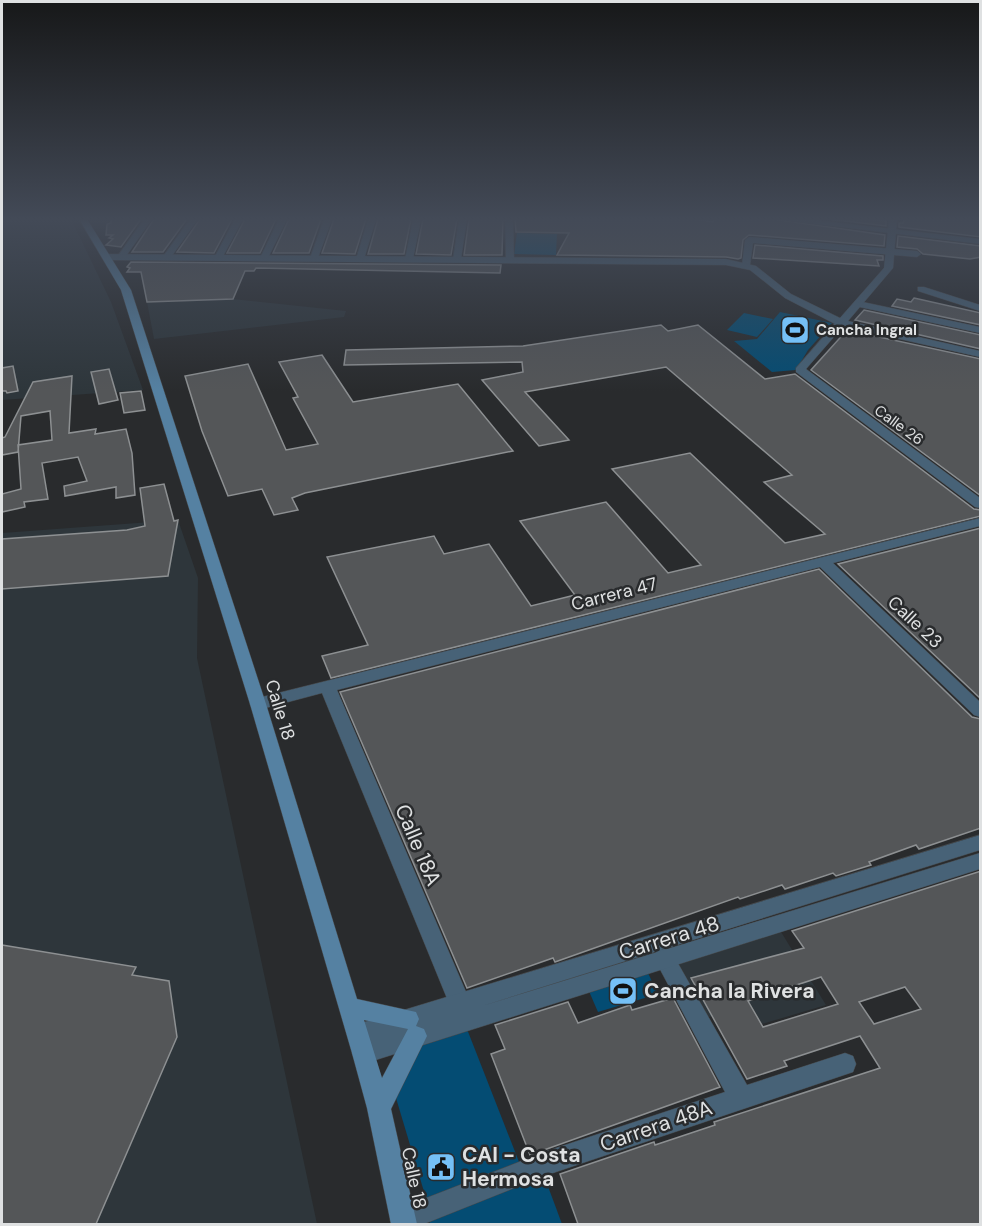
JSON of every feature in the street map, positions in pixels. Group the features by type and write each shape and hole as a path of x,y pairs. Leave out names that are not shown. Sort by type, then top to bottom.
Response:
{"main road":[{"name":"Calle 18","path":"121,276 258,705 361,1043 379,1108 403,1222"},
{"path":"350,1007 412,1027 379,1108"}],"street":[{"path":"762,276 796,301 841,323 981,354"},
{"path":"841,323 881,276"},
{"path":"921,289 981,308"},
{"path":"858,304 981,330"},
{"name":"Calle 26","path":"841,323 800,370 981,504"},
{"name":"Carrera 47","path":"258,705 981,522"},
{"name":"Calle 23","path":"822,561 981,711"},
{"name":"Calle 18A","path":"328,687 463,1011"},
{"name":"Carrera 48","path":"361,1043 981,843"},
{"name":"Carrera 48","path":"463,1011 664,958 981,861"},
{"path":"664,958 741,1098"},
{"name":"Carrera 48A","path":"403,1222 528,1169 844,1064"}],"shaded area":[{"path":"2,276 99,276 111,302 143,390 2,400"},
{"path":"233,299 346,311 344,317 154,339 147,302"},
{"path":"780,312 832,323 808,350 796,370 772,372 734,341 757,339"},
{"name":"Cancha Ingral","path":"744,313 773,319 757,337 727,330"},
{"path":"178,520 198,578 197,658 317,1224 2,1224 2,533"},
{"path":"778,927 826,1005 762,1024 750,1003 706,1018 674,962"},
{"name":"Cancha la Rivera","path":"647,971 658,994 598,1012 588,989"},
{"path":"465,1024 521,1167 428,1205 393,1088 418,1038"},
{"path":"543,1173 562,1224 430,1224 428,1216"}],"building":[{"path":"142,276 243,276 233,299 147,302"},
{"path":"914,298 981,313 981,325 892,306 897,299 911,302"},
{"path":"864,310 981,335 981,349 855,320"},
{"path":"661,325 668,331 698,325 765,379 795,374 974,509 981,510 981,516 331,678 322,656 368,645 327,557 434,536 444,554 489,544 531,606 575,595 520,521 606,502 668,573 701,565 612,469 690,453 785,543 825,534 764,482 792,475 666,367 525,392 569,440 539,446 482,380 523,372 522,362 344,365 346,350 523,346"},
{"path":"847,330 981,359 981,496 811,370"},
{"path":"322,355 353,402 458,384 513,451 305,493 292,498 298,510 274,515 262,489 228,496 202,431 185,376 248,364 286,450 318,444 293,398 298,397 279,362"},
{"path":"13,366 18,391 7,393 2,391 2,368"},
{"path":"109,369 118,400 99,404 91,372"},
{"path":"72,376 69,433 96,429 95,434 126,429 132,453 135,495 116,498 116,487 65,496 64,486 87,481 78,457 42,463 48,499 24,502 25,507 2,512 2,494 21,489 18,449 18,452 2,455 2,438 5,437 33,382","holes":["50,411 52,440 19,445 21,416"]},
{"path":"141,391 145,410 124,413 120,393"},
{"path":"164,484 174,521 178,520 168,576 2,589 2,539 127,530 145,526 140,488"},
{"path":"981,528 981,699 838,564"},
{"path":"819,569 972,717 981,719 981,828 919,849 916,845 869,862 871,865 836,876 833,873 785,889 782,885 740,899 738,897 555,962 553,958 467,988 340,692"},
{"path":"981,871 981,1224 578,1224 560,1174 654,1142 655,1145 715,1125 714,1122 880,1068 860,1036 784,1061 787,1066 747,1079 691,978 804,948 792,931","holes":["821,977 838,1004 763,1027 748,1001","905,987 921,1009 874,1024 859,1002"]},
{"path":"2,945 136,967 132,975 169,981 177,1037 96,1224 2,1224"},
{"path":"673,998 720,1087 530,1155 491,1054 505,1049 495,1025 568,1002 578,1023 630,1005 632,1010"}],"place":[{"name":"Cancha Ingral","path":"795,330"},
{"name":"Cancha la Rivera","path":"623,991"},
{"name":"CAI - Costa Hermosa","path":"441,1167"}]}
